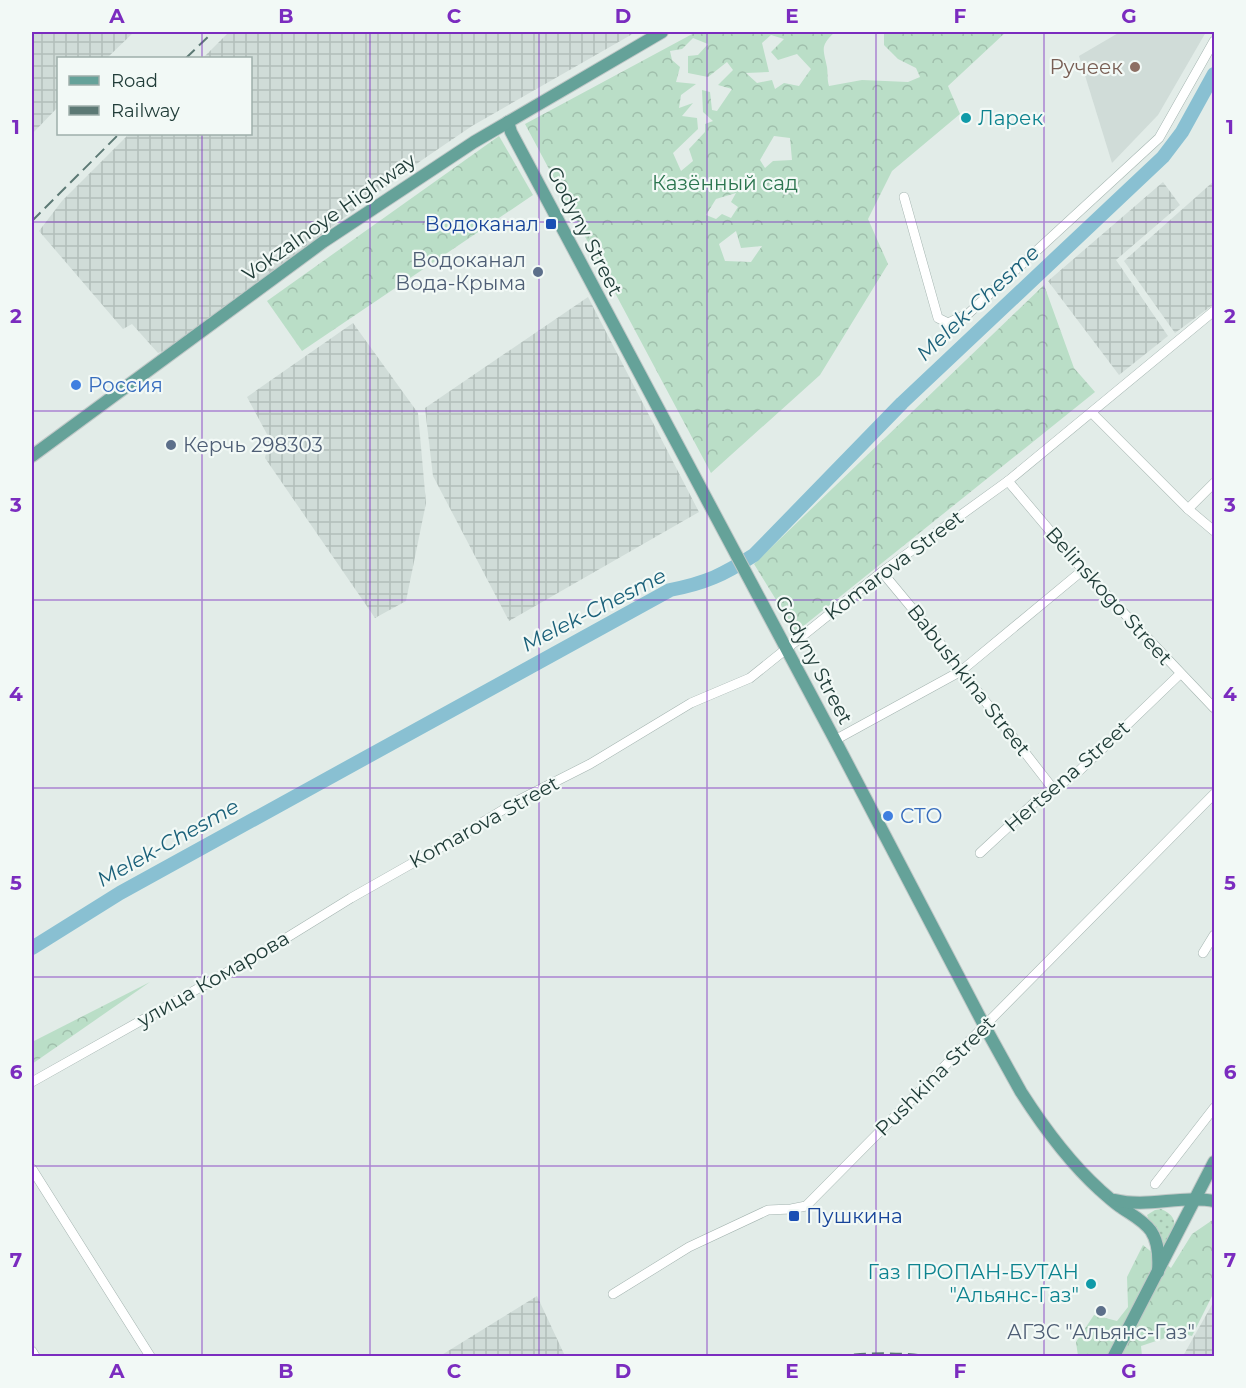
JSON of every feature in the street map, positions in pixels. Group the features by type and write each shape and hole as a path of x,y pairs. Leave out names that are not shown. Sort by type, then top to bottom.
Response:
{"main road":[{"name":"Vokzalnoye Highway","path":"32,456 323,242 507,122 662,32"},
{"name":"Godyny Street","path":"507,122 1021,1092 1045,1128 1079,1168 1150,1231 1158,1249 1160,1273"},
{"path":"1119,1356 1215,1161"},
{"path":"1198,1199 1215,1170"},
{"path":"1111,1198 1137,1203 1198,1199 1215,1201"},
{"path":"1114,1356 1160,1273"}],"street":[{"path":"904,197 938,318 948,323 959,319 969,313 1159,138 1215,41"},
{"name":"Komarova Street","path":"32,1082 270,948 359,892 455,839 519,800 590,764 691,703 750,678 882,572 1008,481 1215,310"},
{"path":"1092,412 1188,509 1215,531"},
{"name":"Belinskogo Street","path":"1008,481 1083,570 1215,708"},
{"path":"1188,509 1215,483"},
{"path":"835,740 961,671 1083,570"},
{"name":"Babushkina Street","path":"882,572 1054,790"},
{"name":"Hertsena Street","path":"980,853 1035,802 1078,772 1180,674"},
{"name":"Pushkina Street","path":"613,1294 689,1247 768,1210 806,1206 1215,794"},
{"path":"1203,953 1215,935"},
{"path":"1155,1184 1215,1108"},
{"path":"32,1169 150,1356"},
{"path":"32,1351 34,1356"}],"shaded area":[{"path":"32,32 134,32 108,57 57,57 57,108 32,134"},
{"path":"229,32 636,32 472,126 422,160 166,350 158,353 132,324 123,329 39,231 62,201 128,135 252,135 252,57 204,57"},
{"path":"1120,32 1206,32 1158,115 1112,163 1079,56"},
{"path":"1214,181 1214,304 1175,333 1124,261"},
{"path":"1163,182 1180,205 1116,260 1168,336 1119,375 1048,281"},
{"path":"588,297 699,512 509,621 433,476 425,408"},
{"path":"353,323 418,413 426,503 406,601 375,618 265,458 269,438 247,397"},
{"path":"537,1296 565,1356 440,1356"},
{"path":"1214,1301 1214,1356 1183,1356"}],"green space":[{"name":"Казённый сад","path":"696,32 835,32 824,48 829,86 862,80 908,82 920,77 916,68 898,59 884,45 884,32 1006,32 948,86 960,114 892,171 868,219 888,264 820,375 711,473 525,124","holes":["771,35 784,39 771,52 778,60 797,54 811,69 799,86 784,83 775,89 772,80 757,83 746,73 769,72 762,43","693,38 708,44 698,55 688,56 688,73 708,77 727,62 733,70 718,85 732,89 717,111 712,110 710,92 702,90 703,112 713,121 705,124 705,132 689,149 693,161 681,171 673,153 698,129 697,118 682,116 693,103 679,108 681,95 696,84 676,82 680,67 672,60 670,51 682,49","774,136 790,138 792,160 773,161 765,168 760,160","736,193 731,202 738,207 731,218 722,214 716,219 706,215 716,199","736,231 741,248 762,246 751,262 725,261 719,244"]},
{"path":"499,136 533,195 302,351 267,301"},
{"path":"1044,285 1074,368 1095,392 796,632 754,564"},
{"path":"150,982 32,1064 32,1042"},
{"path":"1161,1209 1169,1213 1174,1223 1172,1235 1162,1254 1147,1215"},
{"path":"1214,1219 1214,1296 1192,1336 1180,1333 1141,1346 1142,1356 1078,1356 1076,1342 1094,1315 1117,1321 1128,1307 1127,1277 1143,1245 1171,1268 1192,1234"}],"waterway":[{"name":"Melek-Chesme","path":"32,948 120,893 670,590 714,577 754,555 902,403 1163,157 1182,132 1214,74"}],"railway":[{"path":"187,57 213,32"},
{"path":"32,221 118,135"},
{"path":"836,1356 882,1353 927,1356"}],"place":[{"name":"Ручеек","path":"1135,67"},
{"name":"Ларек","path":"966,118"},
{"name":"Водоканал","path":"551,224"},
{"name":"Водоканал Вода-Крыма","path":"538,272"},
{"name":"Россия","path":"76,385"},
{"name":"Керчь 298303","path":"171,445"},
{"name":"СТО","path":"888,816"},
{"name":"Пушкина","path":"794,1216"},
{"name":"Газ ПРОПАН-БУТАН \"Альянс-Газ\"","path":"1091,1284"},
{"name":"АГЗС \"Альянс-Газ\"","path":"1101,1311"}]}
